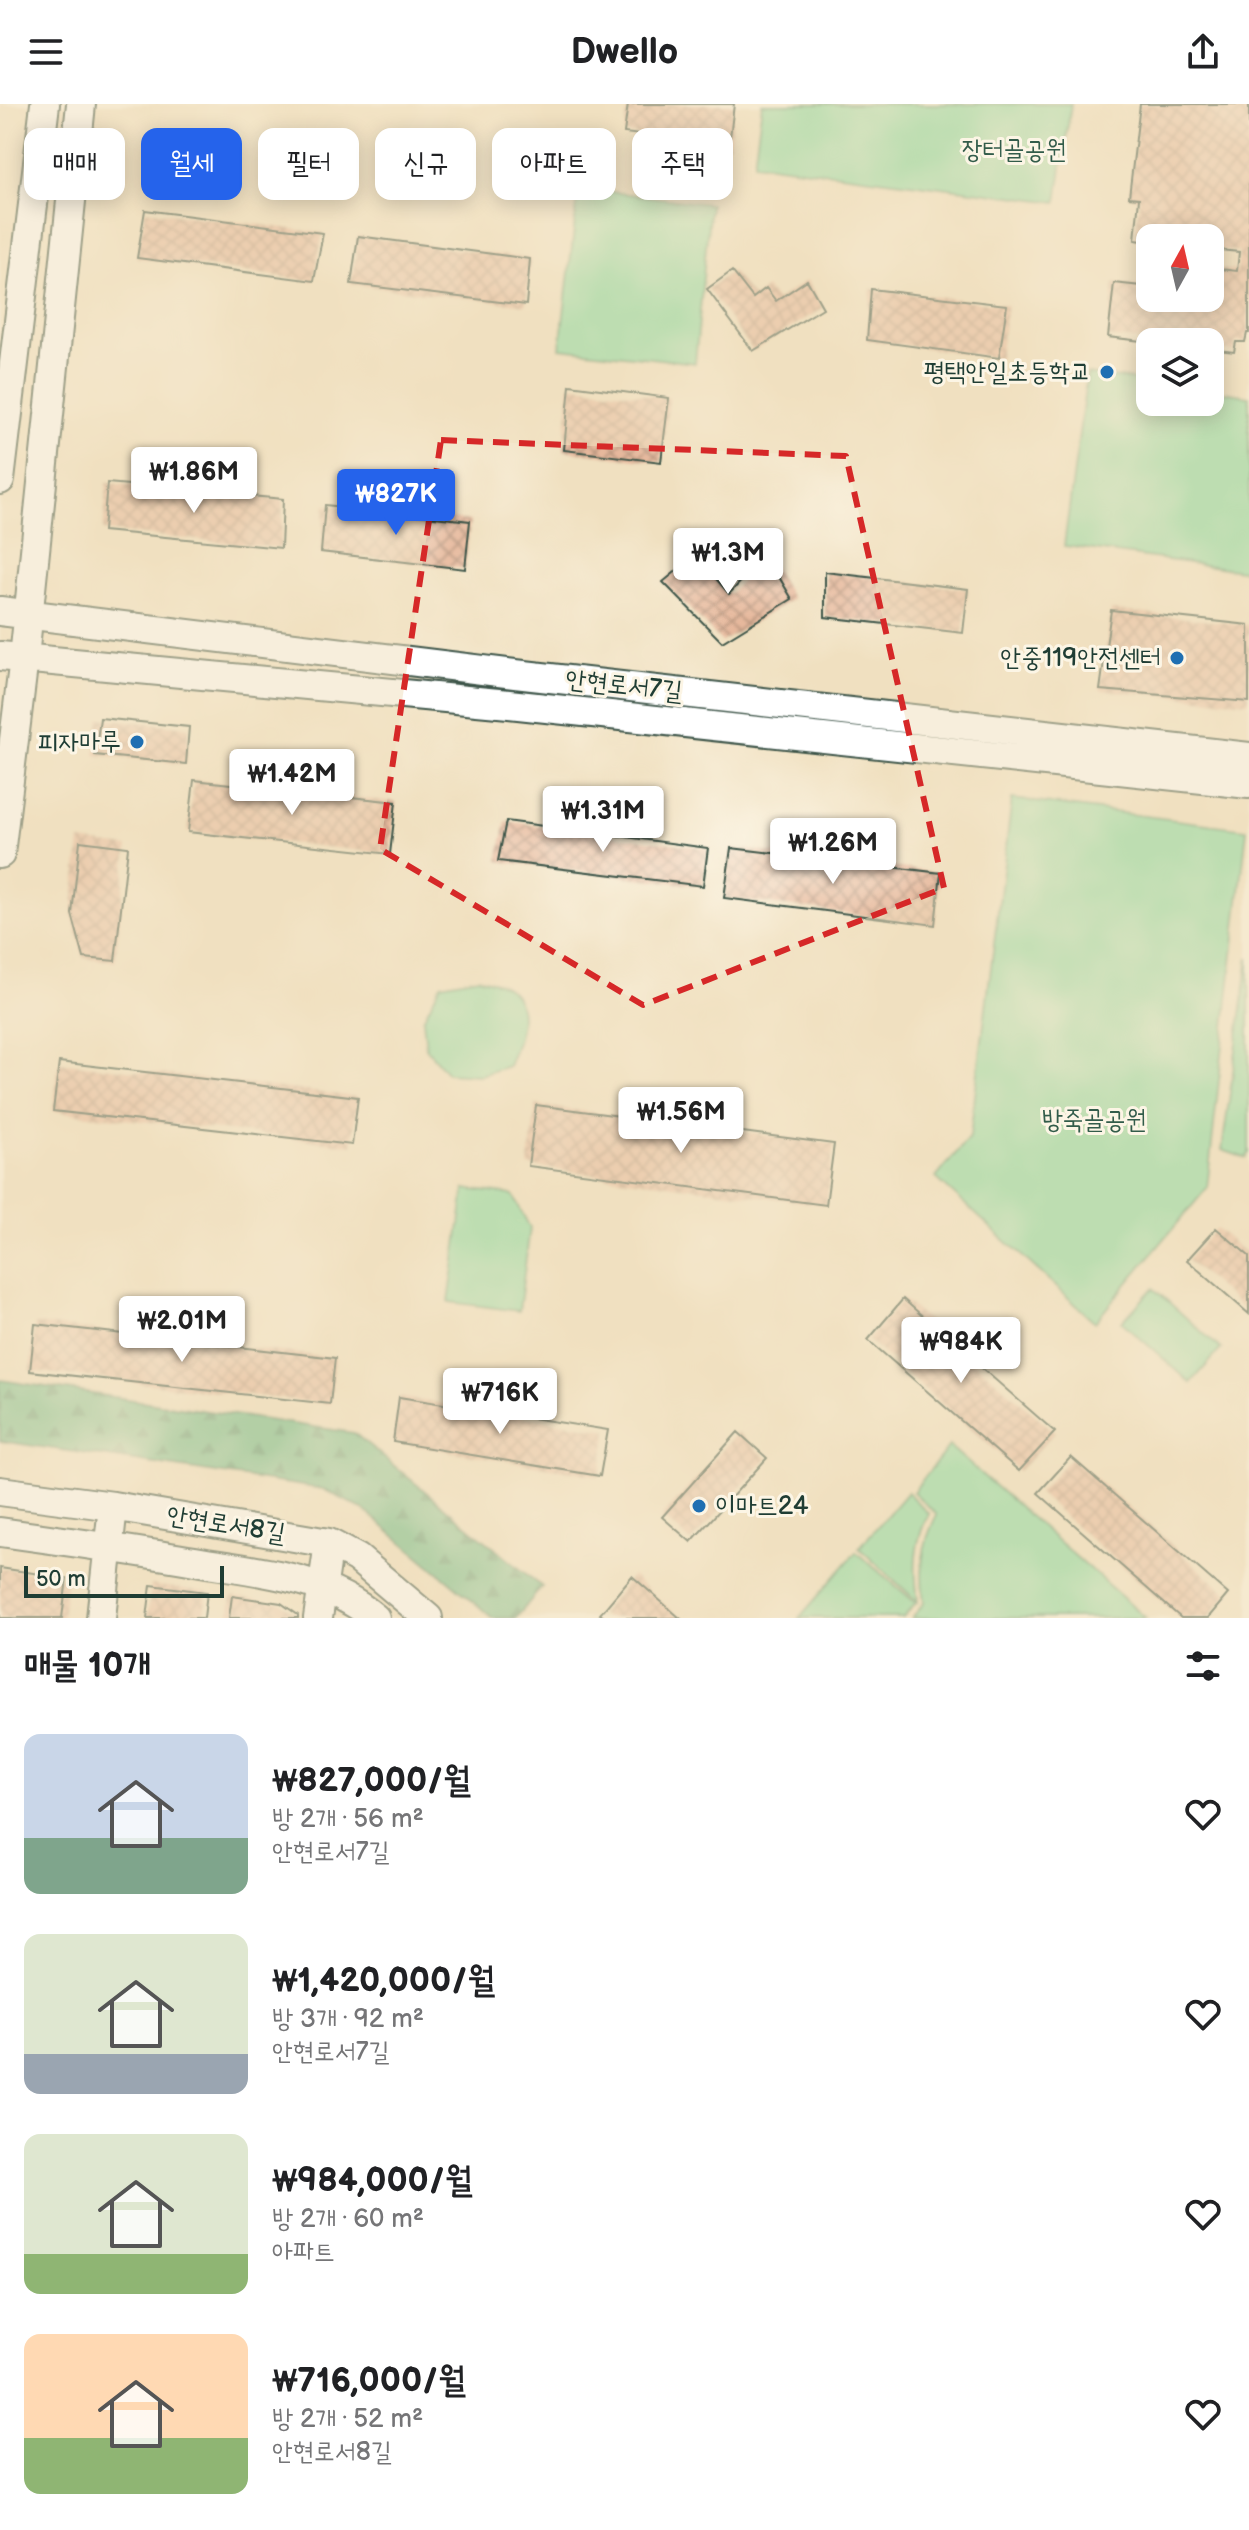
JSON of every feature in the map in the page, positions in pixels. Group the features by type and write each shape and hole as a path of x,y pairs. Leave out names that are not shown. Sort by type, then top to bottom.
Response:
{"street":[{"path":"0,480 45,104"},
{"path":"0,854 12,657 28,615 81,104"},
{"name":"안현로서7길","path":"0,611 499,672 1249,757"},
{"name":"안현로서7길","path":"12,657 494,702 1249,784"},
{"name":"안현로서8길","path":"0,1491 113,1506 329,1543 357,1558 428,1618"},
{"path":"101,1618 113,1506"},
{"name":"안현로서8길","path":"0,1532 301,1579 347,1597 375,1618"},
{"path":"318,1618 329,1543"}],"highlighted area":[{"path":"441,440 846,456 944,888 643,1005 380,849"}],"green space":[{"name":"장터골공원","path":"762,104 1071,104 1057,202 754,163"},
{"path":"616,193 632,194 632,200 710,204 695,363 560,348 578,200 616,200"},
{"path":"1087,374 1136,380 1136,416 1224,416 1224,392 1249,396 1249,571 1064,546"},
{"name":"방죽골공원","path":"1012,799 1247,829 1207,1188 1095,1322 936,1178 970,1136"},
{"path":"1249,957 1249,1153 1245,1158 1222,1150"},
{"path":"478,977 505,986 515,996 521,1015 515,1047 508,1066 480,1075 447,1073 426,1048 423,1019 441,984"},
{"path":"465,1189 513,1195 530,1228 519,1311 449,1302"},
{"path":"1153,1288 1221,1349 1191,1383 1122,1322"},
{"path":"0,1380 354,1433 542,1587 516,1618 493,1618 364,1510 323,1489 0,1441"},
{"path":"949,1446 1146,1618 912,1618 924,1603 923,1558 937,1515 913,1492"},
{"path":"907,1492 929,1514 920,1535 916,1557 918,1602 859,1548"},
{"path":"856,1552 916,1603 903,1618 799,1618"}],"building":[{"path":"628,104 734,104 731,128 632,128 632,134 624,133"},
{"path":"1140,104 1249,104 1249,333 1245,342 1236,342 1234,352 1224,351 1224,328 1136,328 1136,340 1108,337 1114,283 1136,285 1136,312 1224,312 1224,269 1237,271 1239,252 1224,250 1224,224 1137,224 1139,198 1129,197"},
{"path":"145,210 323,233 314,281 137,258"},
{"path":"358,236 530,259 526,305 351,284"},
{"path":"732,271 753,298 766,288 776,301 807,280 823,308 753,351 707,289"},
{"path":"871,289 1007,305 999,358 867,340"},
{"path":"570,385 669,398 661,462 564,450"},
{"path":"107,483 283,499 281,548 103,531"},
{"path":"325,505 470,521 465,569 321,552"},
{"path":"696,555 729,594 766,555 792,599 722,642 663,582"},
{"path":"825,572 968,589 963,633 825,617"},
{"name":"안중119안전센터","path":"1111,610 1249,625 1249,702 1100,690"},
{"path":"100,718 189,727 186,764 95,755"},
{"path":"194,780 396,802 390,854 188,832"},
{"path":"506,821 708,848 703,886 498,861"},
{"path":"80,841 128,847 115,961 84,958 72,914"},
{"path":"731,848 941,873 935,925 724,898"},
{"path":"59,1062 358,1097 352,1145 53,1111"},
{"path":"536,1105 834,1144 826,1205 528,1166"},
{"path":"1216,1228 1249,1256 1249,1314 1187,1260"},
{"path":"903,1299 1055,1432 1019,1471 868,1340"},
{"path":"35,1324 335,1358 330,1404 30,1371"},
{"path":"399,1397 608,1430 600,1476 393,1442"},
{"path":"738,1432 767,1458 691,1542 662,1517"},
{"path":"1071,1457 1228,1594 1208,1618 1181,1618 1038,1493"},
{"path":"0,1568 67,1578 62,1618 0,1618"},
{"path":"632,1576 680,1618 605,1618 600,1614"},
{"path":"151,1585 207,1592 204,1618 147,1618"},
{"path":"232,1596 281,1603 298,1618 229,1618"}],"place":[{"name":"평택안일초등학교","path":"1107,372"},
{"name":"안중119안전센터","path":"1177,658"},
{"name":"피자마루","path":"137,742"},
{"name":"이마트24","path":"699,1506"}]}
